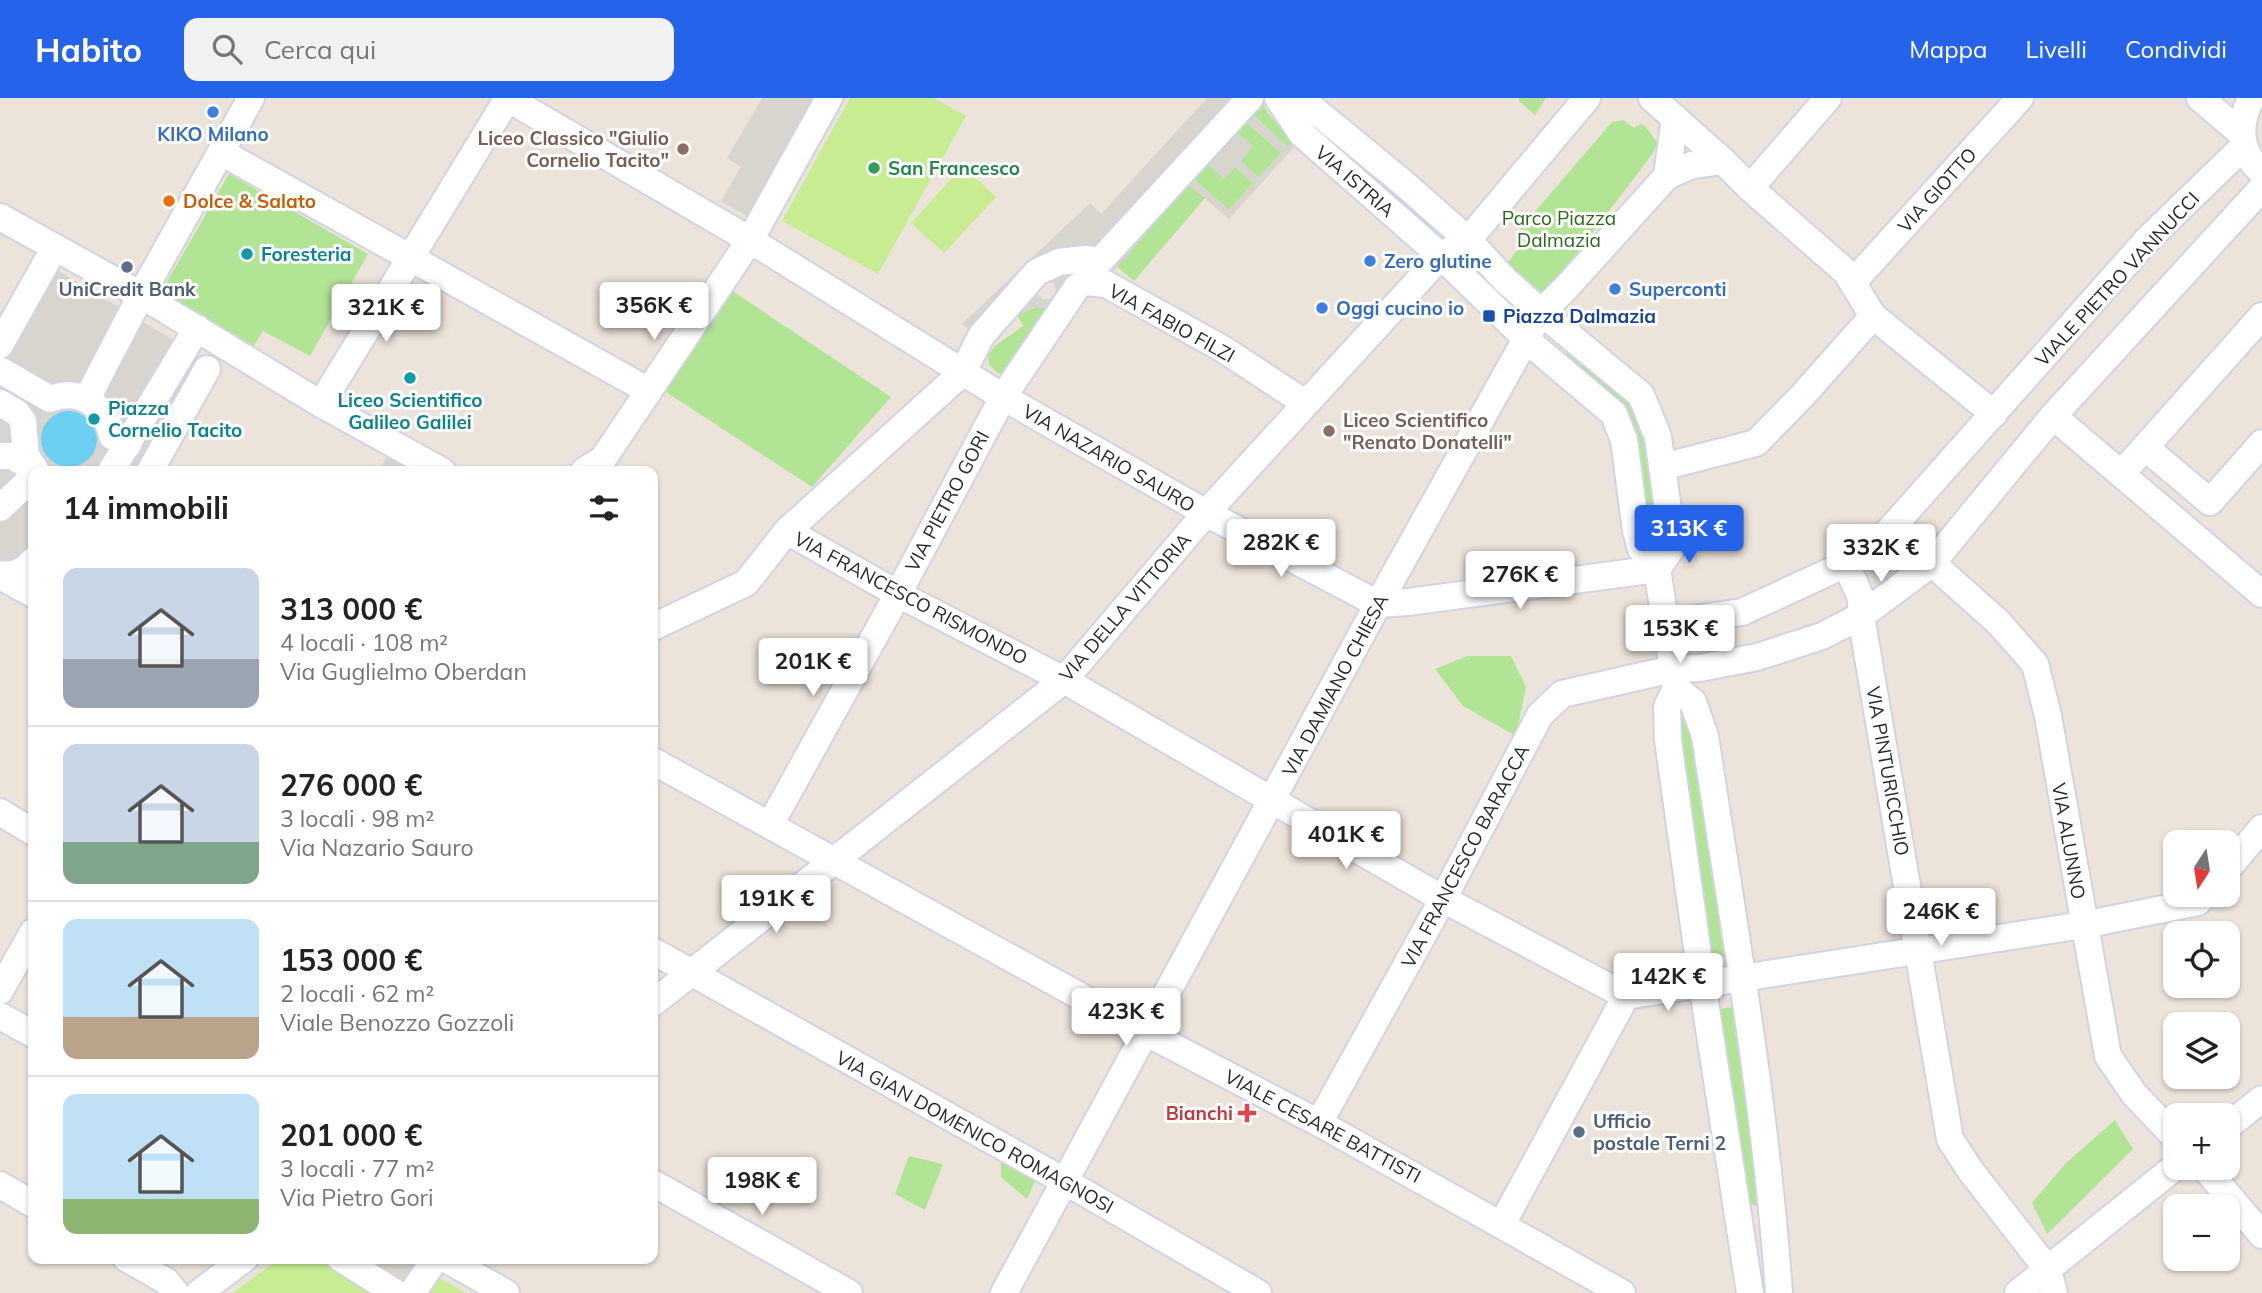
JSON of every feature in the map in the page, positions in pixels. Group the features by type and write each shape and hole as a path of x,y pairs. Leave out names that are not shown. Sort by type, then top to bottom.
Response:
{"street":[{"path":"87,399 141,295 230,157 251,98"},
{"path":"321,404 508,98"},
{"name":"VIA NAZARIO SAURO","path":"508,98 750,240 1003,397 1206,513 1378,604"},
{"path":"592,466 603,459 750,240 829,98"},
{"path":"658,625 746,583 788,531 963,372 981,336 1037,272 1059,262 1084,260 1092,272 1250,98"},
{"name":"VIA ISTRIA","path":"1278,98 1302,134 1441,256"},
{"name":"VIA ISTRIA","path":"1300,98 1468,240"},
{"path":"1587,98 1468,240 1441,256 1527,339 1615,414 1624,440 1636,531 1642,549 1657,569 1675,679 1667,707 1668,740 1750,1293"},
{"path":"1652,98 1846,272 1873,316 1993,414"},
{"path":"1750,188 1828,98"},
{"name":"VIA GIOTTO","path":"1853,282 2021,98"},
{"path":"2200,98 2242,140 2250,159 2262,172"},
{"path":"2242,140 2243,115 2251,98"},
{"path":"1667,176 1675,118"},
{"name":"VIALE PIETRO VANNUCCI","path":"1666,623 1742,612 1846,564 1888,532 1993,414 2008,382 2242,140"},
{"path":"230,157 649,391"},
{"path":"1527,339 1541,312 1667,176 1692,165 1723,160"},
{"path":"2258,582 2053,416 2262,188"},
{"path":"0,217 141,295 321,404 433,466"},
{"path":"1378,604 1408,603 1657,569 1673,546 1658,437 1641,395 1505,280 1468,240"},
{"path":"0,345 55,247"},
{"name":"VIA DELLA VITTORIA","path":"658,999 1065,680 1206,513 1441,256"},
{"name":"VIA FABIO FILZI","path":"1003,397 1076,287 1092,272 1106,284 1223,349 1305,403"},
{"path":"1662,467 1756,443 1873,316"},
{"path":"2122,473 2262,316"},
{"path":"116,465 197,328"},
{"name":"VIA DAMIANO CHIESA","path":"1004,1293 1378,604 1527,339"},
{"path":"0,369 50,399 74,395 87,399 100,409 108,420 113,436 116,465"},
{"path":"153,466 207,369"},
{"name":"VIA PIETRO GORI","path":"770,825 1003,397"},
{"path":"0,403 23,421 26,456 32,466"},
{"name":"VIA FRANCESCO BARACCA","path":"1319,1123 1443,899 1540,715 1562,694 1675,679 1700,668 1757,657 1822,636 1861,616 1932,563 2053,416"},
{"path":"2146,448 2210,502 2262,443"},
{"path":"0,456 12,456 28,467"},
{"path":"0,508 28,479"},
{"name":"VIA FRANCESCO RISMONDO","path":"788,531 898,594 1065,680 1443,899 1626,996"},
{"name":"VIA ALUNNO","path":"1932,563 1999,623 2035,664 2048,716 2108,1056 2134,1094 2163,1124"},
{"name":"VIA PINTURICCHIO","path":"1846,564 1861,598 1861,616 1950,1139 2050,1281"},
{"path":"0,575 20,573 28,566"},
{"path":"0,575 28,591"},
{"path":"1675,679 1693,702 1705,736 1742,978 1774,1229 1779,1293"},
{"name":"VIALE CESARE BATTISTI","path":"658,764 1145,1032 1319,1123 1622,1293"},
{"path":"0,812 28,829"},
{"path":"2240,854 2262,828"},
{"path":"1502,1224 1626,996 2083,925 2173,907"},
{"path":"0,991 28,941"},
{"name":"VIA GIAN DOMENICO ROMAGNOSI","path":"658,954 1066,1182 1258,1293"},
{"path":"0,1016 28,1031"},
{"path":"2240,1116 2262,1099"},
{"path":"2018,1293 2050,1281 2163,1178"},
{"path":"2215,1180 2262,1235"},
{"path":"0,1185 28,1202"},
{"path":"658,1186 849,1293"},
{"path":"1742,1233 1774,1229"},
{"path":"136,1264 166,1281 176,1293"},
{"path":"199,1293 237,1264"},
{"path":"350,1264 396,1293"},
{"path":"412,1293 432,1264"},
{"path":"455,1264 506,1293"}],"green space":[{"name":"San Francesco","path":"850,98 934,98 966,116 878,274 782,221"},
{"path":"1519,98 1546,98 1535,115"},
{"path":"1262,100 1291,143 1287,147 1251,112"},
{"path":"1244,120 1281,153 1259,178 1240,161 1235,130"},
{"name":"Parco Piazza Dalmazia","path":"1624,120 1634,128 1641,124 1646,127 1657,142 1654,152 1566,267 1539,295 1504,264 1510,260 1528,234 1520,229 1612,122"},
{"path":"1206,162 1235,167 1254,183 1229,210 1192,178"},
{"path":"963,166 996,197 944,253 911,223"},
{"path":"229,174 368,254 310,356 263,331 251,350 160,294"},
{"path":"1188,184 1205,198 1134,281 1117,267"},
{"path":"731,290 891,397 812,487 666,392"},
{"path":"1037,307 1048,309 1004,374 998,373 989,365 988,355 995,346 1023,326 1017,315"},
{"path":"1577,348 1634,400 1646,427 1661,516 1652,521 1643,518 1638,462 1564,362 1567,352"},
{"path":"1467,656 1511,656 1526,687 1516,736 1463,706 1435,669"},
{"path":"1681,713 1693,717 1727,956 1710,958 1673,720"},
{"path":"1734,1007 1765,1200 1755,1206 1745,1200 1717,1009"},
{"path":"2115,1120 2133,1149 2047,1234 2032,1203 2066,1163"},
{"path":"909,1156 943,1164 925,1210 895,1194"},
{"path":"1001,1162 1040,1170 1027,1199 1001,1177"},
{"path":"272,1264 326,1264 373,1293 233,1293"},
{"path":"436,1276 466,1293 426,1293"}],"shaded area":[{"path":"762,98 846,98 772,231 721,201 741,167 727,158"},
{"path":"1207,98 1261,98 1252,113 1286,146 1291,143 1294,147 1229,219 1188,184 1111,275 1048,309 1036,307 1000,323 983,340 962,324 1090,203 1101,214","holes":["1244,120 1281,153 1259,177 1241,161 1253,146 1235,130","1206,163 1224,179 1235,167 1253,183 1229,210 1193,178","1048,279 1054,283 1056,292 1050,299 1043,299 1035,292"]},
{"name":"Piazza Cornelio Tacito","path":"34,256 218,367 162,466 28,466 28,605 0,589 0,316"},
{"path":"394,444 433,466 382,466"},
{"path":"326,1264 444,1264 436,1276 373,1293"}],"water":[{"path":"63,411 75,411 85,416 97,433 95,450 89,459 78,466 58,465 49,459 41,445 41,433 46,423"}],"place":[{"name":"KIKO Milano","path":"213,112"},
{"name":"Liceo Classico \"Giulio Cornelio Tacito\"","path":"683,149"},
{"name":"San Francesco","path":"874,168"},
{"name":"Dolce & Salato","path":"169,201"},
{"name":"Foresteria","path":"247,254"},
{"name":"Zero glutine","path":"1370,261"},
{"name":"UniCredit Bank","path":"127,267"},
{"name":"Superconti","path":"1615,289"},
{"name":"Oggi cucino io","path":"1322,308"},
{"name":"Piazza Dalmazia","path":"1489,316"},
{"name":"Liceo Scientifico Galileo Galilei","path":"410,378"},
{"name":"Piazza Cornelio Tacito","path":"94,419"},
{"name":"Liceo Scientifico \"Renato Donatelli\"","path":"1329,431"},
{"name":"Bianchi","path":"1247,1113"},
{"name":"Ufficio postale Terni 2","path":"1579,1132"}]}
